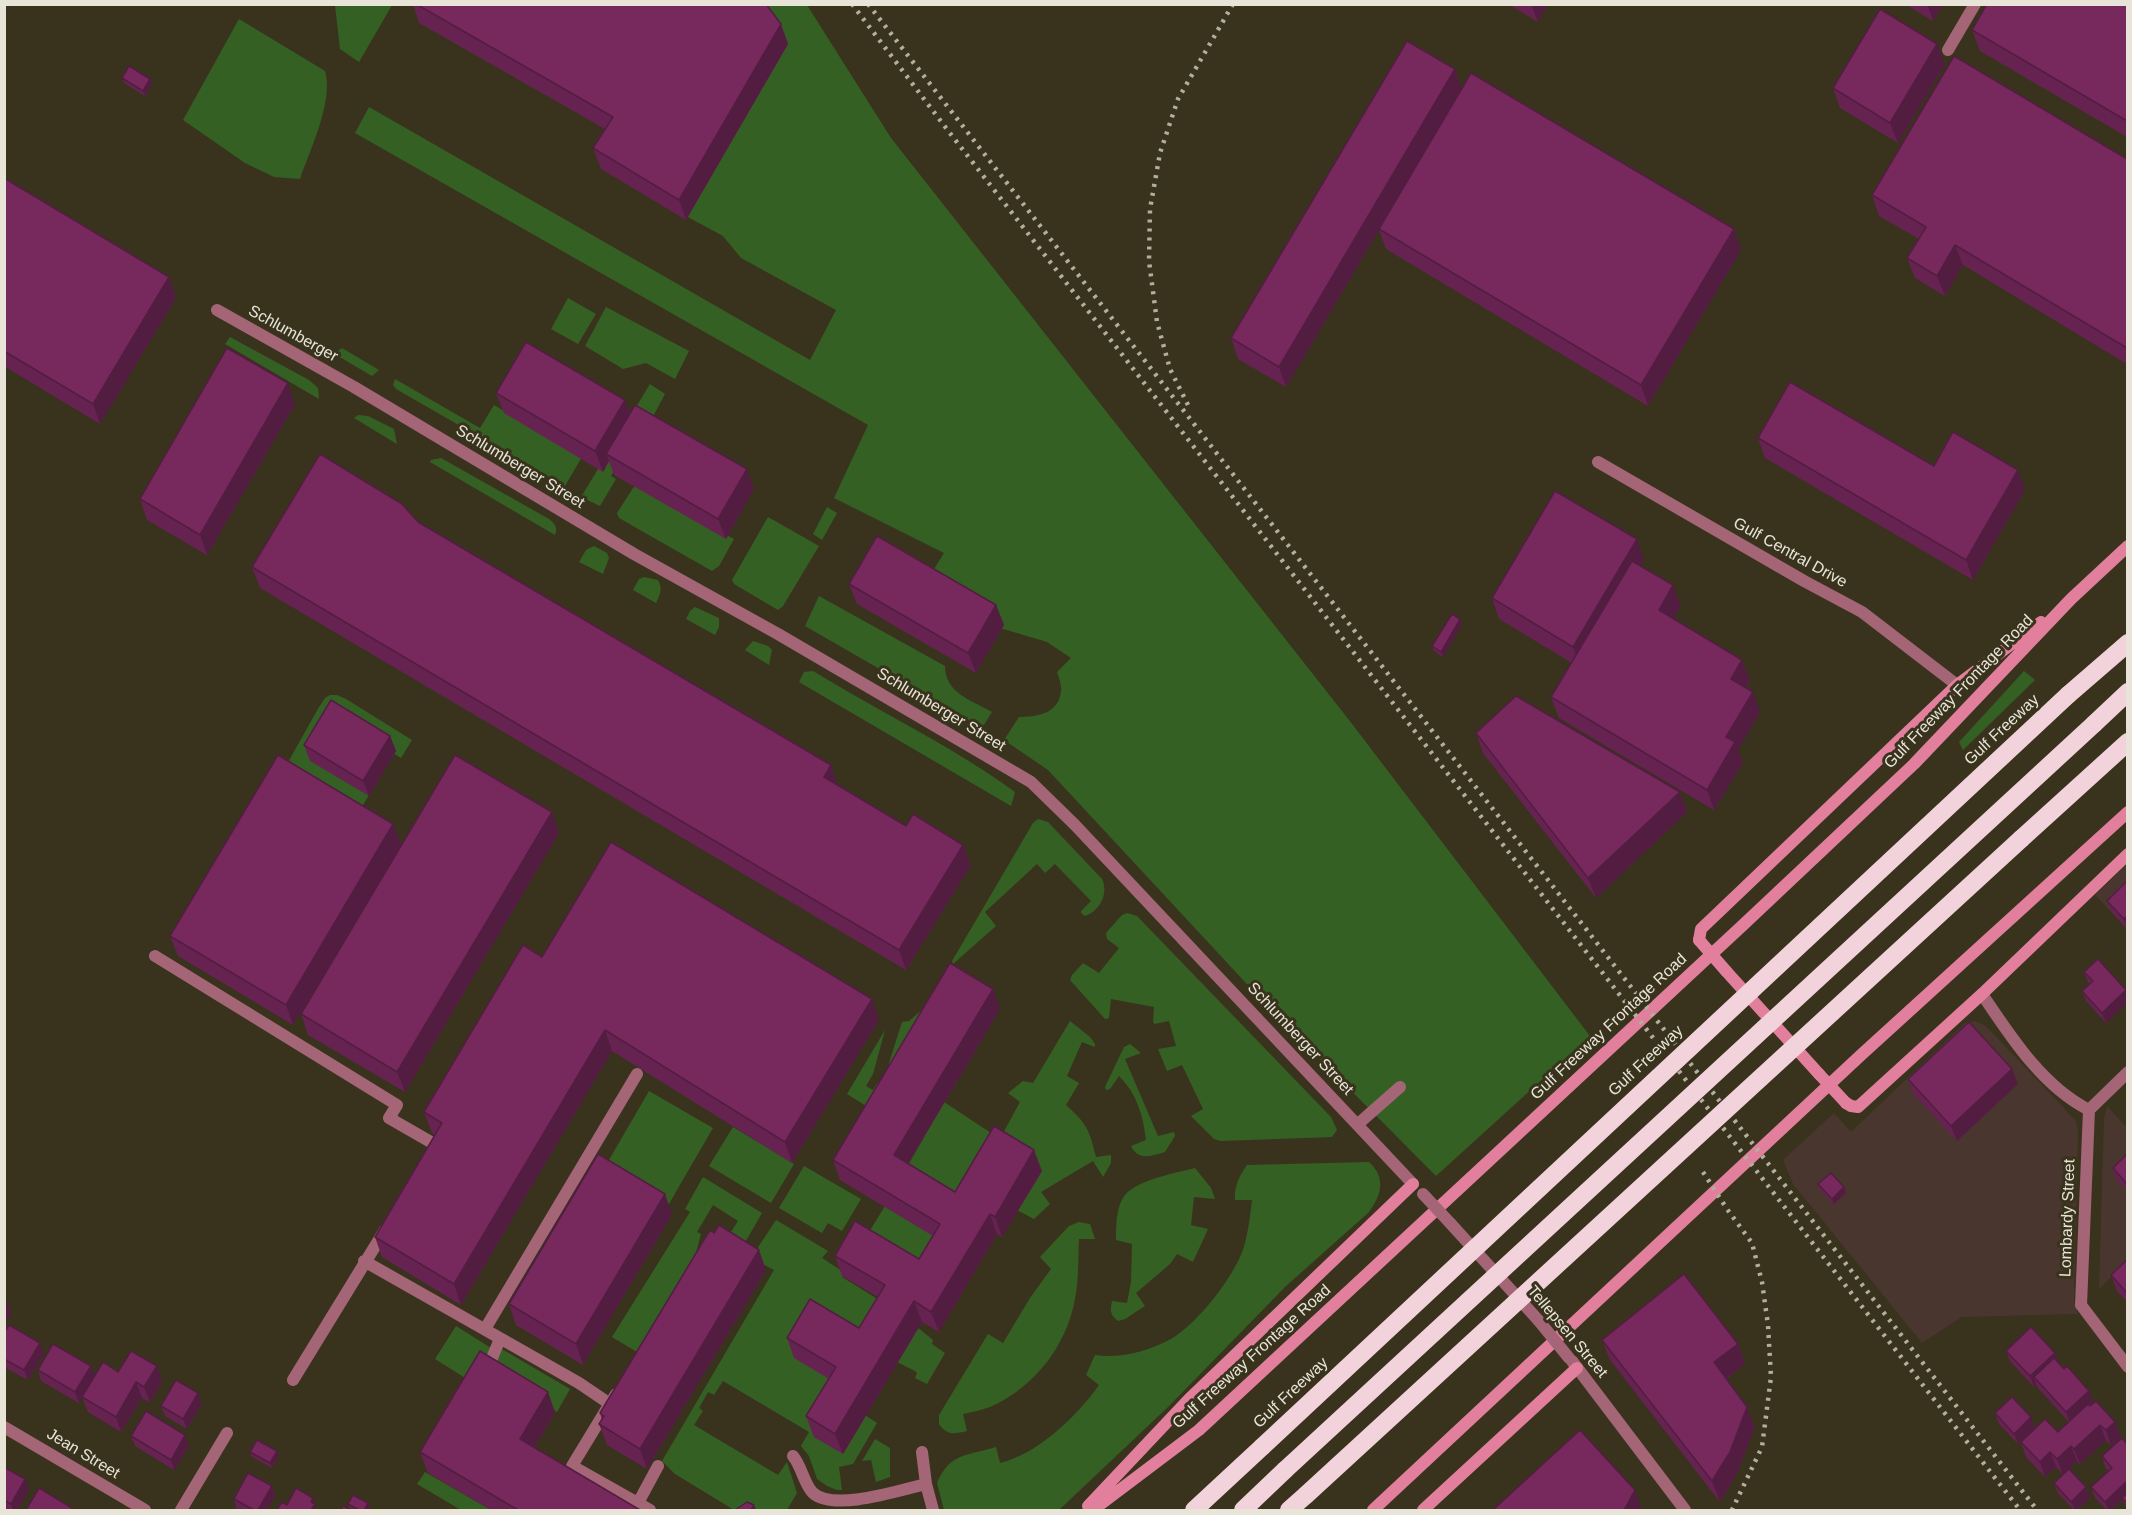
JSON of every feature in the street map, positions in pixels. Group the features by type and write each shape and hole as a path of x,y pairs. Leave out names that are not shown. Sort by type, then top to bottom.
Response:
{"highway":[{"name":"Gulf Freeway","path":"1194,1510 2068,695 2127,643"},
{"path":"1243,1510 2127,692"},
{"path":"1289,1510 2122,747"}],"main road":[{"name":"Gulf Freeway Frontage Road","path":"1093,1510 1199,1430 1743,926 1914,764 2071,600 2127,546"},
{"path":"2071,600 1957,685 1701,929 1699,940 1846,1103 1858,1107 1982,994 2127,854"},
{"path":"1373,1510 1861,1055 2127,812"},
{"path":"1084,1510 1189,1400 1413,1184"},
{"path":"1423,1510 1573,1363"}],"street":[{"path":"1948,50 1975,4"},
{"name":"Schlumberger","path":"217,310 354,387"},
{"name":"Schlumberger Street","path":"354,387 633,554 778,634 1031,782 1075,825 1413,1184"},
{"name":"Gulf Central Drive","path":"1598,462 1862,612 1957,685"},
{"path":"155,956 397,1105 389,1118 435,1145 424,1165"},
{"path":"1982,994 2011,1037 2052,1083 2073,1102 2089,1110 2127,1072"},
{"path":"484,1329 637,1074"},
{"path":"1358,1124 1400,1087"},
{"name":"Lombardy Street","path":"2089,1110 2081,1305 2127,1367"},
{"name":"Tellepsen Street","path":"1413,1184 1539,1321 1685,1510"},
{"path":"293,1380 394,1214"},
{"path":"364,1261 579,1383 610,1404"},
{"path":"487,1370 501,1339"},
{"path":"622,1386 572,1466 650,1510"},
{"name":"Jean Street","path":"4,1426 145,1510"},
{"path":"181,1510 226,1433"},
{"path":"922,1452 926,1484 933,1510"},
{"path":"793,1456 800,1464 811,1491 822,1505 926,1484"},
{"path":"638,1503 658,1466"}],"shaded area":[{"path":"2127,864 2127,929 2095,895"},
{"path":"1975,1021 1986,1026 2076,1121 2078,1132 2074,1302 2078,1314 1962,1317 1922,1343 1793,1184 1783,1160 1834,1113 1851,1132 1965,1023"},
{"path":"2107,1106 2127,1128 2128,1260 2099,1289 2104,1118"}],"green space":[{"path":"335,5 392,5 359,62 340,49"},
{"path":"754,5 807,5 891,138 1349,720 1590,1036 1436,1176 1271,1010 1048,770 1004,740 1019,717 1046,713 1056,705 1061,689 1057,672 1071,658 1047,642 1000,628 926,582 944,553 834,498 868,425 355,133 369,107 810,360 836,310 741,258 723,236 686,216"},
{"path":"239,19 325,71 327,83 324,110 300,179 274,177 245,163 183,120"},
{"path":"568,298 596,314 578,344 551,329"},
{"path":"606,307 689,351 675,379 646,363 623,369 585,346"},
{"path":"230,337 309,380 318,388 319,399 225,344"},
{"path":"342,348 379,370 372,376 338,356 338,351"},
{"path":"395,379 480,428 494,405 582,457 565,486 396,389 393,385"},
{"path":"650,384 665,394 650,422 645,420 611,476 616,479 600,506 581,497"},
{"path":"358,415 368,416 394,429 397,444 354,418"},
{"path":"441,458 549,519 555,526 555,535 430,462"},
{"path":"635,485 734,539 719,566 712,571 619,518 617,513"},
{"path":"827,507 837,513 822,540 813,534"},
{"path":"768,517 819,546 783,606 778,610 734,584 732,580"},
{"path":"594,546 607,553 609,558 603,574 579,562 586,550"},
{"path":"644,577 658,580 660,583 656,603 633,590 639,579"},
{"path":"819,596 945,666 949,683 954,689 992,712 982,728 805,626"},
{"path":"695,607 719,618 719,627 715,635 686,619"},
{"path":"753,641 768,646 772,650 769,665 745,650"},
{"path":"813,671 991,775 1015,792 1011,806 799,682 804,672"},
{"path":"2024,671 2035,680 1963,750 1959,742"},
{"path":"330,695 346,699 412,740 401,758 337,718 369,795 355,818 282,773 319,707"},
{"path":"1038,819 1048,822 1102,879 1104,896 1102,901 1095,910 1085,916 1081,911 1091,901 1055,864 1045,873 1037,864 985,912 996,926 953,964 952,961 1033,823"},
{"path":"1127,913 1137,916 1331,1117 1337,1130 1332,1137 1221,1141 1214,1139 1191,1116 1203,1109 1182,1065 1167,1071 1158,1049 1176,1046 1169,1021 1155,1024 1153,1022 1154,1007 1111,999 1109,1018 1105,1019 1070,980 1083,963 1099,973 1119,948 1107,939 1106,933 1122,915"},
{"path":"931,1002 888,1074 889,1063 902,1022 909,1021"},
{"path":"1070,1021 1090,1037 1095,1047 1082,1042 1067,1076 1079,1083 1066,1105 1079,1117 1086,1128 1096,1157 1111,1155 1111,1163 1103,1177 1093,1161 1041,1192 1050,1204 1034,1219 1017,1210 1001,1137 1020,1102 1008,1093 1023,1081 1033,1083"},
{"path":"885,1030 873,1074 866,1086 873,1090 878,1082 882,1088 871,1109 847,1094"},
{"path":"1130,1044 1141,1053 1125,1059 1158,1136 1174,1132 1175,1136 1165,1152 1155,1155 1141,1156 1131,1146 1146,1140 1138,1105 1125,1083 1119,1076 1110,1089 1106,1090 1105,1087 1124,1047"},
{"path":"649,1091 713,1128 666,1209 602,1172"},
{"path":"944,1102 994,1135 960,1211 902,1176"},
{"path":"733,1127 794,1164 771,1203 709,1166"},
{"path":"1369,1162 1378,1174 1380,1188 1376,1201 1368,1213 1286,1286 1169,1406 1059,1510 944,1510 937,1483 942,1473 954,1460 996,1447 1000,1463 1042,1443 1080,1409 1099,1385 1086,1375 1095,1355 1124,1355 1153,1347 1181,1332 1203,1311 1223,1287 1243,1250 1252,1200 1235,1200 1235,1191 1247,1165"},
{"path":"804,1166 861,1199 842,1231 828,1223 822,1233 779,1208"},
{"path":"1195,1168 1211,1188 1215,1199 1194,1197 1191,1225 1208,1229 1193,1262 1177,1254 1170,1264 1136,1293 1145,1306 1118,1321 1111,1312 1112,1301 1127,1303 1131,1282 1132,1244 1116,1240 1117,1216 1122,1200 1131,1189 1148,1181"},
{"path":"703,1177 762,1213 739,1253 723,1244 738,1221 713,1205 697,1232 701,1234 689,1279 676,1300 669,1297 637,1352 612,1337 690,1212 685,1209"},
{"path":"885,1206 951,1243 927,1280 869,1232"},
{"path":"776,1220 828,1251 822,1258 845,1273 842,1277 892,1308 846,1388 865,1415 877,1423 853,1464 839,1467 842,1490 837,1490 817,1479 809,1456 801,1446 809,1432 723,1381 714,1395 708,1392 699,1408 703,1411 694,1425 778,1475 787,1462 797,1493 787,1510 734,1510 675,1474 662,1461 774,1270 751,1258"},
{"path":"1079,1222 1090,1224 1095,1239 1079,1239 1075,1299 1065,1333 1056,1348 1046,1363 1021,1389 990,1407 963,1414 967,1431 955,1433 945,1431 939,1424 939,1415 988,1334 1003,1343 1030,1298 1051,1269 1040,1257 1069,1226"},
{"path":"456,1326 491,1348 470,1381 435,1359"},
{"path":"917,1327 933,1340 932,1344 945,1353 927,1384 915,1378 917,1373 915,1371 897,1362"},
{"path":"500,1348 570,1389 557,1412 487,1370"},
{"path":"875,1439 890,1448 890,1477 876,1482 871,1460 862,1461"},
{"path":"425,1472 491,1510 461,1510 417,1484"}],"building":[{"path":"416,4 766,4 781,24 679,200 593,148 613,117"},
{"path":"1987,4 2127,4 2127,121 1972,30"},
{"path":"1880,9 1937,44 1890,123 1833,88"},
{"path":"1407,41 1455,69 1279,367 1231,338"},
{"path":"1954,56 2127,159 2127,348 1955,245 1937,276 1907,258 1926,227 1872,195"},
{"path":"129,66 150,79 143,91 122,78"},
{"path":"1471,73 1734,229 1641,385 1379,229"},
{"path":"4,178 169,277 93,404 4,351"},
{"path":"526,342 625,400 595,451 496,393"},
{"path":"227,348 288,383 200,535 140,499"},
{"path":"1790,382 1934,466 1953,432 2018,470 1966,560 1758,438"},
{"path":"635,405 747,469 718,519 606,454"},
{"path":"320,454 402,504 418,522 831,765 824,777 906,826 913,814 963,845 899,950 252,567"},
{"path":"1555,491 1637,539 1573,647 1492,598"},
{"path":"877,536 996,605 968,653 849,584"},
{"path":"1632,561 1673,585 1659,610 1742,660 1731,679 1753,692 1726,737 1735,742 1707,790 1551,697"},
{"path":"1452,614 1460,619 1441,652 1432,646"},
{"path":"1516,696 1680,792 1588,878 1476,733"},
{"path":"331,700 390,736 363,781 304,745"},
{"path":"278,755 393,824 286,1005 170,936"},
{"path":"455,755 552,812 397,1072 301,1014"},
{"path":"611,842 872,999 785,1142 605,1030 454,1284 375,1237 442,1123 424,1112 523,945 542,957"},
{"path":"2127,881 2127,916 2124,919 2107,901"},
{"path":"2098,959 2126,990 2102,1013 2082,991 2093,981 2084,972"},
{"path":"950,963 993,989 894,1155 955,1192 994,1126 1034,1150 995,1217 990,1214 931,1312 914,1301 835,1434 806,1416 836,1367 787,1338 810,1299 859,1328 885,1285 835,1256 855,1221 919,1259 940,1224 833,1160"},
{"path":"1969,1022 2012,1069 1951,1126 1908,1079"},
{"path":"598,1154 665,1194 576,1344 509,1304"},
{"path":"2127,1154 2127,1184 2113,1168"},
{"path":"1831,1173 1844,1187 1832,1199 1818,1184"},
{"path":"719,1225 759,1250 640,1449 599,1424 604,1416 600,1413 710,1230 714,1233"},
{"path":"2127,1260 2127,1293 2111,1275"},
{"path":"1684,1274 1738,1344 1714,1362 1747,1407 1730,1452 1712,1481 1602,1340"},
{"path":"9,1325 40,1343 24,1370 4,1359 4,1333"},
{"path":"2031,1327 2055,1353 2030,1376 2006,1351"},
{"path":"53,1344 91,1366 75,1392 38,1370"},
{"path":"131,1351 157,1366 144,1387 136,1382 116,1417 82,1397 103,1362 118,1372"},
{"path":"480,1351 548,1392 520,1439 640,1510 518,1510 420,1452"},
{"path":"2054,1358 2064,1369 2067,1366 2089,1391 2066,1412 2034,1377"},
{"path":"176,1380 198,1393 183,1419 161,1406"},
{"path":"2012,1397 2031,1417 2014,1434 1995,1413"},
{"path":"2096,1401 2115,1422 2106,1430 2100,1425 2074,1449 2071,1446 2057,1459 2050,1452 2040,1462 2021,1442 2045,1419 2058,1432 2088,1404 2090,1406"},
{"path":"146,1411 185,1435 171,1460 131,1436"},
{"path":"1580,1430 1635,1490 1624,1510 1493,1510"},
{"path":"2122,1438 2127,1444 2127,1481 2105,1502 2091,1487 2112,1468 2102,1456"},
{"path":"257,1440 277,1451 270,1463 250,1452"},
{"path":"4,1467 25,1479 11,1504 4,1500"},
{"path":"2069,1469 2086,1487 2071,1502 2054,1483"},
{"path":"248,1473 272,1486 258,1510 234,1499"},
{"path":"39,1488 72,1508 70,1510 26,1510"},
{"path":"296,1488 313,1498 311,1502 315,1504 311,1510 277,1510 282,1502 287,1505"},
{"path":"2127,1493 2127,1503 2122,1498"},
{"path":"353,1495 368,1503 364,1510 348,1504"},
{"path":"747,1502 754,1505 751,1510 735,1510"}],"railway":[{"path":"852,4 2020,1510"},
{"path":"868,4 2037,1510"},
{"path":"1188,405 1170,369 1157,322 1149,261 1150,209 1160,153 1178,99 1233,4"},
{"path":"1703,1172 1752,1243 1762,1282 1768,1325 1771,1377 1762,1447 1732,1510"}]}
